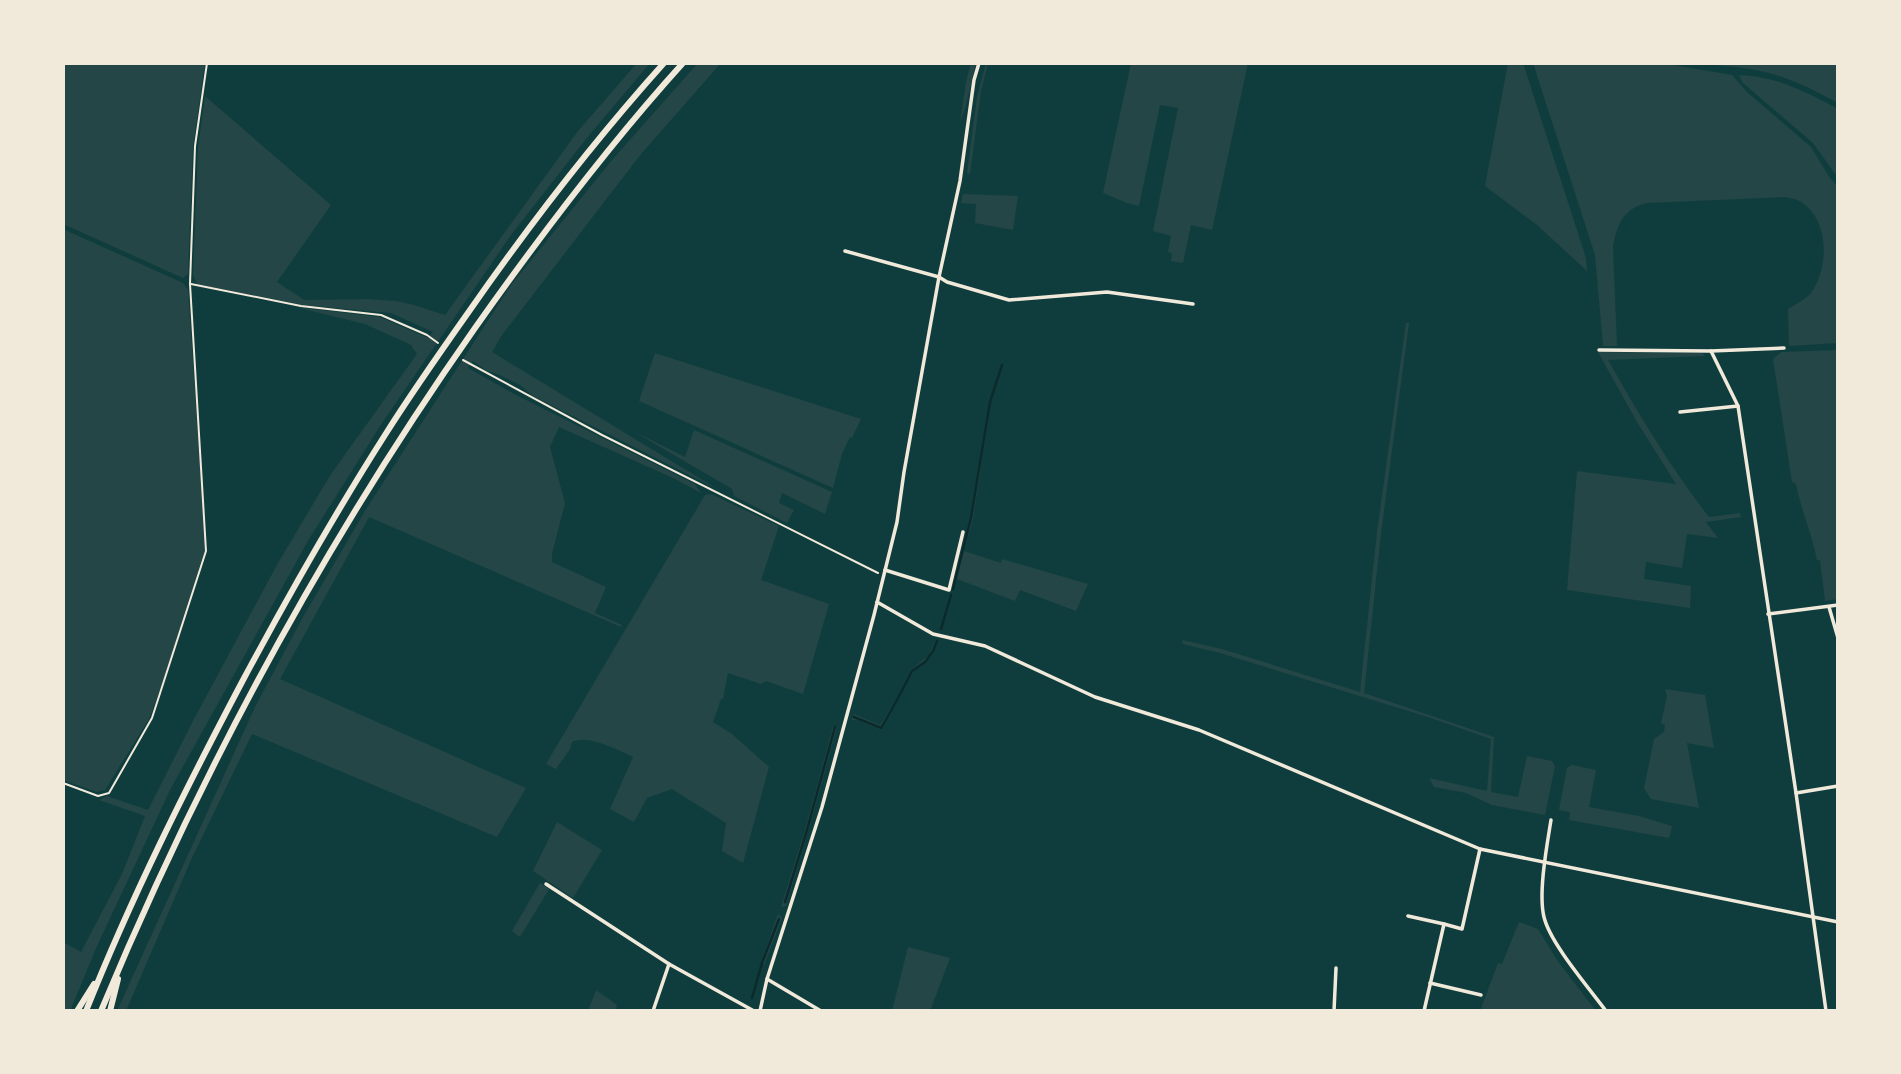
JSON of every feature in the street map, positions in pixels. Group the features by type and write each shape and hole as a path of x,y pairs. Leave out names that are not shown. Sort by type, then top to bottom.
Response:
{"highway":[{"path":"86,1011 136,892 194,773 285,602 385,434 515,246 571,173 664,63"},
{"path":"102,1011 173,850 231,733 300,604 384,462 527,254 649,100 683,63"},
{"path":"110,1011 125,955"},
{"path":"77,1011 101,974"}],"street":[{"path":"760,1011 767,979 822,807 897,523 979,63"},
{"path":"845,251 1009,300 1108,292 1193,304"},
{"path":"1599,350 1711,351 1784,348"},
{"path":"1711,351 1738,406 1826,1011"},
{"path":"1680,412 1738,406"},
{"path":"885,570 949,590 963,532"},
{"path":"877,602 933,634 985,646 1095,698 1199,730 1480,849 1838,922"},
{"path":"1768,614 1838,606"},
{"path":"1829,607 1838,638"},
{"path":"1796,793 1838,786"},
{"path":"1551,820 1545,863 1544,916 1549,931 1606,1011"},
{"path":"1408,916 1462,929 1480,849"},
{"path":"545,884 669,964 754,1011"},
{"path":"1424,1011 1444,924"},
{"path":"653,1011 669,964"},
{"path":"1334,1011 1336,968"},
{"path":"767,979 821,1011"},
{"path":"1430,984 1481,995"}],"path":[{"path":"63,783 98,796 109,793 152,718 206,551 190,284 195,146 207,63"},
{"path":"190,284 301,306 381,314 428,335"},
{"path":"472,366 602,435 882,576"}],"shaded area":[{"path":"63,63 205,63 193,147 188,274 183,278 63,224"},
{"path":"637,63 650,63 511,235 382,423 309,539 170,790 97,946 70,1011 63,1011 63,942 81,952 122,874 145,816 99,800 107,796 148,810 278,563 331,474 417,354 411,345 365,324 295,307 380,317 428,338 433,332 391,313 303,305 197,284 193,275 198,148 205,96 331,205 277,282 304,300 396,301 445,315 578,131"},
{"path":"698,63 721,63 641,154 502,335 492,352 719,490 533,396 520,385 487,371 473,361 468,368 514,394 695,484 701,493 559,427 550,447 565,503 552,562 606,587 595,613 622,625 621,627 369,517 280,679 526,788 497,837 252,734 191,860 126,1011 117,1011 255,707 303,617 368,506 511,285 612,160"},
{"path":"971,63 976,63 960,123 966,82"},
{"path":"986,63 970,174 967,173 977,97"},
{"path":"1131,63 1248,63 1212,230 1191,225 1183,263 1171,261 1172,253 1168,252 1171,236 1153,231 1178,108 1160,105 1139,206 1103,193"},
{"path":"1508,63 1523,63 1586,258 1587,271 1537,225 1485,186"},
{"path":"1533,63 1661,63 1732,75 1747,92 1811,147 1838,187 1838,343 1789,346 1788,309 1809,295 1817,283 1824,245 1822,232 1810,210 1799,201 1785,197 1646,203 1626,214 1616,232 1613,247 1617,346 1603,346 1595,255"},
{"path":"1700,63 1838,63 1838,103 1777,75"},
{"path":"1739,75 1778,82 1838,109 1838,178 1813,143 1743,83"},
{"path":"963,194 1018,196 1013,230 975,223 976,204 961,203"},
{"path":"63,229 183,283 188,290 206,551 149,719 105,790 97,792 63,780"},
{"path":"1406,323 1409,323 1381,533 1364,693 1494,737 1491,792 1518,797 1527,756 1552,761 1555,766 1545,815 1492,805 1466,793 1434,787 1429,778 1487,791 1491,739 1428,717 1183,644 1182,640 1222,649 1360,692 1377,532"},
{"path":"1838,350 1838,599 1825,601 1820,560 1817,560 1796,484 1792,482 1773,359 1781,352"},
{"path":"1598,352 1702,353 1705,356 1608,360 1656,441 1709,517 1740,513 1741,517 1706,522 1718,538 1687,534 1682,568 1646,562 1644,579 1691,586 1690,608 1567,590 1577,471 1676,484"},
{"path":"655,353 861,419 842,454 833,488 639,401"},
{"path":"1001,364 991,402 973,519 964,551 1088,584 1076,611 1020,590 1015,601 957,579 951,590 970,518 989,402"},
{"path":"694,430 832,492 825,514 782,493 779,503 794,510 787,523 734,496 732,489 633,431 685,457"},
{"path":"711,494 779,526 761,580 829,604 803,694 766,681 761,684 728,673 723,699 713,722 732,734 769,767 743,863 722,851 726,823 672,789 647,798 634,822 610,809 633,757 602,744 578,740 572,742 556,769 546,764 705,495"},
{"path":"936,640 938,641 934,650 926,662 913,671 881,730 852,720 854,714 880,725 911,670 928,656"},
{"path":"1665,689 1705,695 1714,748 1687,743 1699,808 1651,799 1644,788 1654,739 1664,732 1665,725 1661,723 1667,696"},
{"path":"833,727 837,727 813,815 786,906 781,907 805,830"},
{"path":"1572,765 1596,770 1589,807 1639,816 1672,826 1669,838 1569,820 1570,812 1559,810 1567,768"},
{"path":"557,822 602,850 573,898 533,871"},
{"path":"540,883 549,889 520,937 512,931"},
{"path":"778,914 782,918 764,965 761,962"},
{"path":"1519,922 1538,929 1557,960 1596,1011 1480,1011 1498,963 1502,964"},
{"path":"908,947 950,958 930,1011 892,1011"},
{"path":"596,990 617,1005 615,1011 588,1011"}],"waterway":[{"path":"953,589 971,518 990,402 1002,365"},
{"path":"941,629 951,595"},
{"path":"854,717 881,728 912,671 925,662 937,641"},
{"path":"785,902 835,727"},
{"path":"752,998 779,919"}]}
